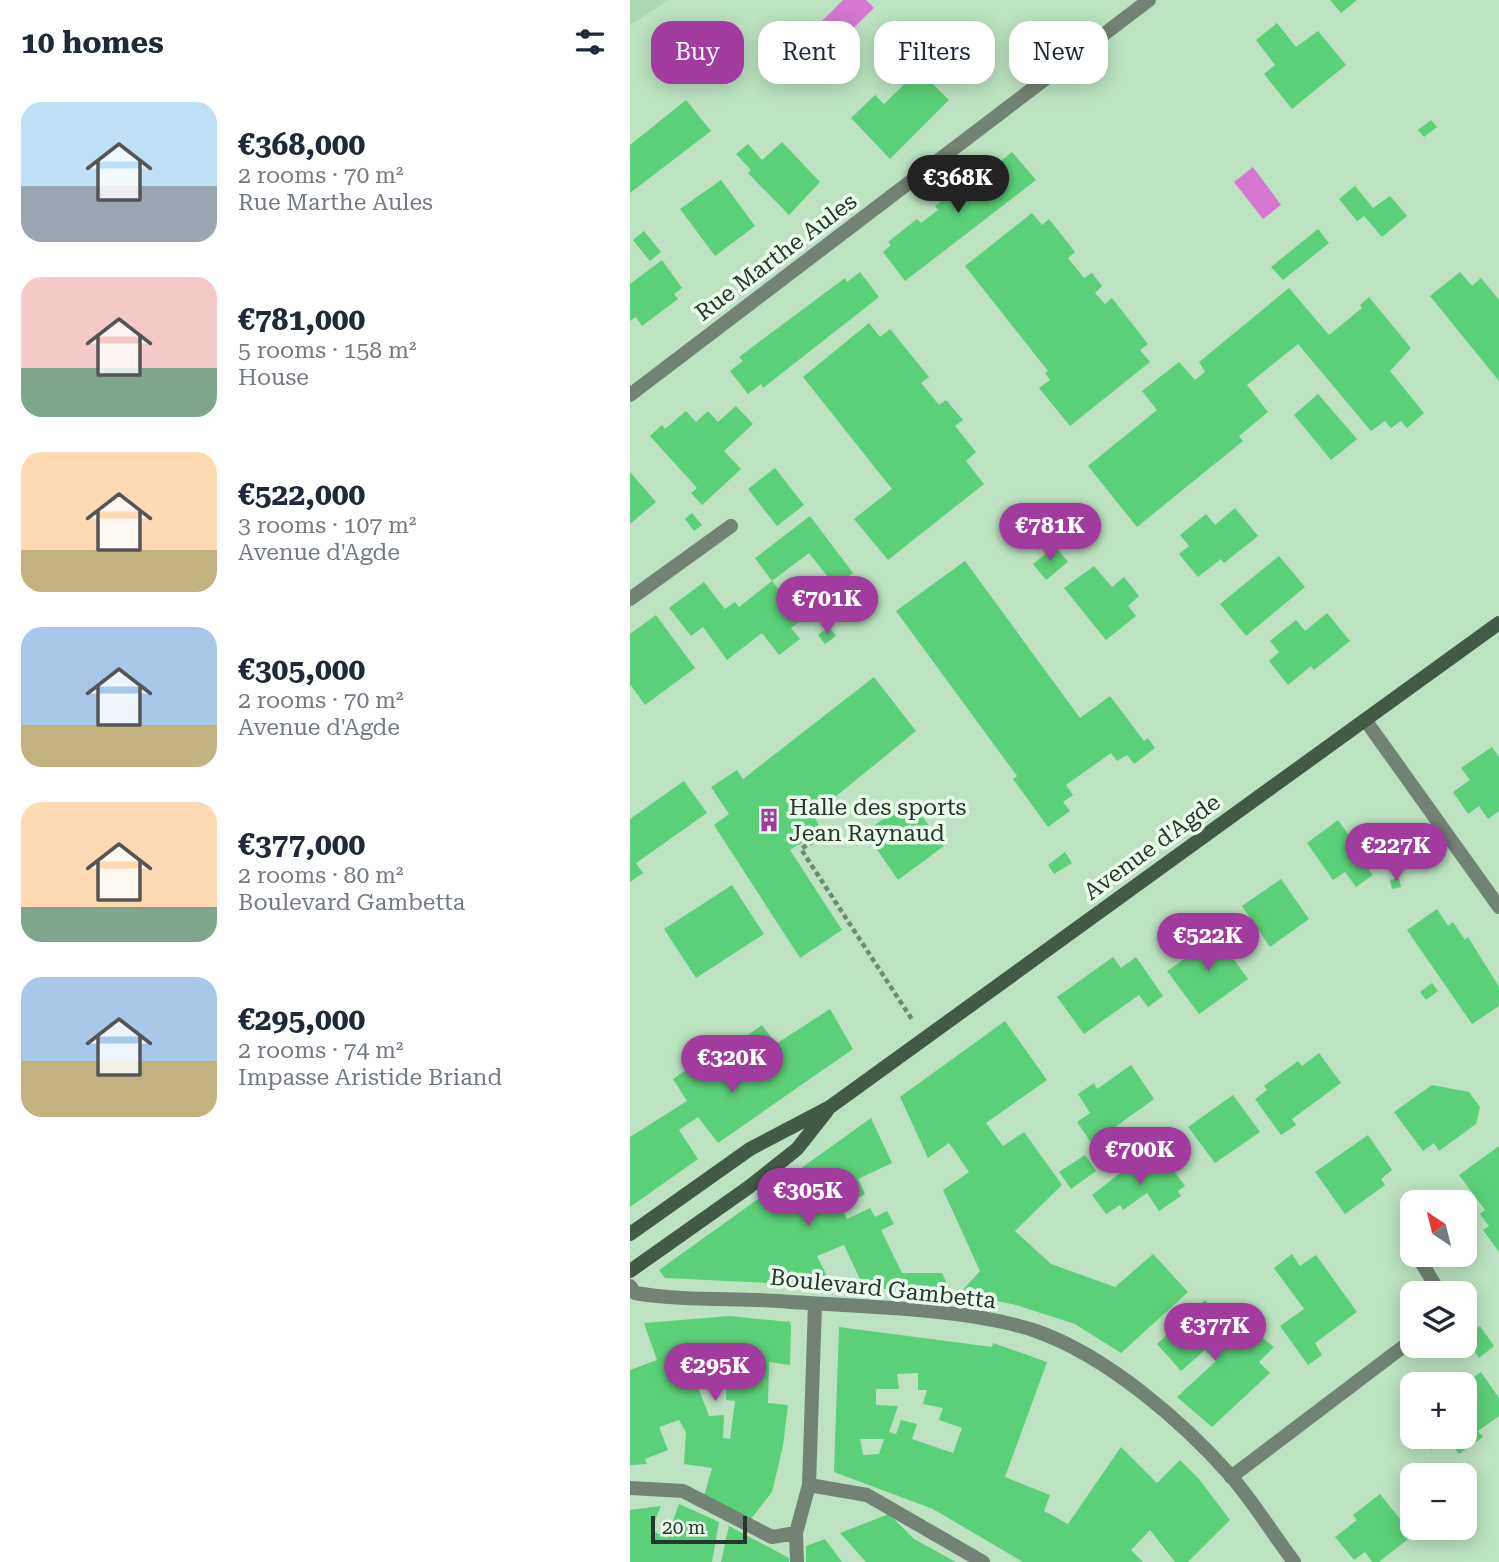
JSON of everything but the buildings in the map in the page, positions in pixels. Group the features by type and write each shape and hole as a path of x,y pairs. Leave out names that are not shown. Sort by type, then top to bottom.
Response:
{"main road":[{"name":"Avenue d'Agde","path":"630,1234 750,1149 830,1107 1499,624"},
{"name":"Avenue d'Agde","path":"630,1271 797,1149 830,1107"}],"street":[{"name":"Rue Marthe Aules","path":"630,395 1149,0"},
{"path":"630,599 731,526"},
{"path":"1366,721 1499,907"},
{"name":"Boulevard Gambetta","path":"630,1286 635,1293 664,1298 734,1298 975,1317 1045,1335 1076,1348 1155,1405 1231,1477 1294,1562"},
{"path":"797,1562 796,1533 809,1485 815,1304"},
{"path":"1231,1477 1400,1349"},
{"path":"809,1485 866,1495 983,1562"},
{"path":"630,1488 683,1491 772,1537 796,1533"}],"path":[{"path":"835,827 801,849 925,1039"}],"shaded area":[{"path":"630,0 669,0 630,25"},
{"path":"843,0 866,0 874,8 860,22 822,21"},
{"path":"1253,167 1281,205 1263,219 1234,182"}],"place":[{"name":"Halle des sports Jean Raynaud","path":"769,820"}]}
